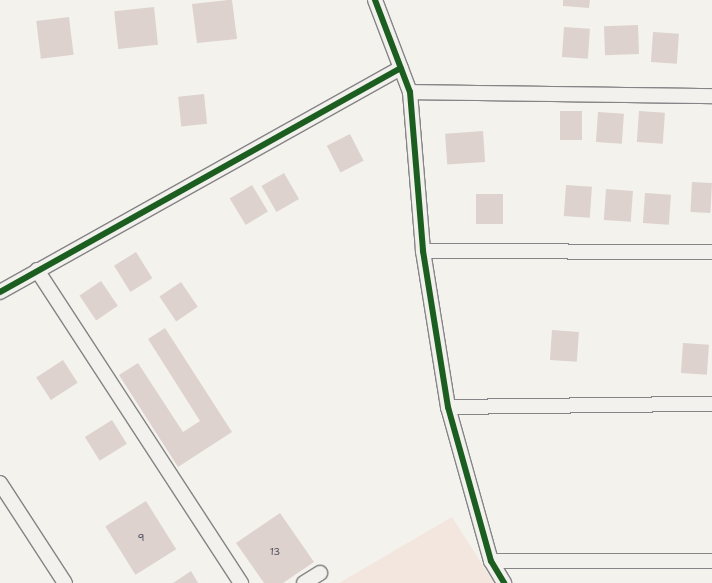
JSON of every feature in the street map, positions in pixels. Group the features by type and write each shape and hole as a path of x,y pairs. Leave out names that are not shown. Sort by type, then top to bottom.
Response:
{"street":[{"path":"375,0 410,92 423,251 448,407 491,561 504,583"},
{"path":"0,292 401,68"},
{"path":"410,92 712,96"},
{"path":"423,251 712,252"},
{"path":"37,270 241,583"},
{"path":"448,407 712,404"},
{"path":"0,483 65,583"},
{"path":"491,561 712,561"},
{"path":"304,583 320,573"}],"shaded area":[{"path":"452,517 494,583 339,583"}],"building":[{"path":"232,0 237,39 197,43 192,4"},
{"path":"563,0 590,0 589,8 563,6"},
{"path":"154,7 158,45 118,49 114,11"},
{"path":"69,17 74,55 41,59 36,21"},
{"path":"638,25 639,54 605,55 604,26"},
{"path":"564,27 590,29 588,59 562,57"},
{"path":"653,32 679,34 677,64 651,62"},
{"path":"204,94 207,124 181,127 178,97"},
{"path":"560,111 582,111 582,140 560,140"},
{"path":"639,111 665,113 663,144 637,142"},
{"path":"598,112 624,114 622,144 596,142"},
{"path":"483,131 485,162 447,165 445,134"},
{"path":"350,134 364,161 340,173 327,146"},
{"path":"284,173 299,199 276,212 261,186"},
{"path":"692,182 712,183 710,213 690,212"},
{"path":"252,185 268,212 246,225 230,198"},
{"path":"566,185 592,187 590,218 564,216"},
{"path":"606,189 633,191 631,222 604,220"},
{"path":"645,193 671,195 669,225 643,223"},
{"path":"476,194 503,194 503,224 476,224"},
{"path":"136,252 152,278 130,292 114,266"},
{"path":"101,281 118,306 96,320 79,296"},
{"path":"181,282 198,307 176,321 159,297"},
{"path":"165,328 232,432 178,467 119,375 138,363 183,432 200,421 148,339"},
{"path":"552,330 579,332 577,362 550,360"},
{"path":"683,343 709,345 707,375 681,373"},
{"path":"63,360 78,383 51,400 36,377"},
{"path":"112,420 127,444 100,461 85,437"},
{"path":"146,501 176,549 135,575 105,526"},
{"path":"280,513 314,562 283,583 264,583 236,543"},
{"path":"191,571 198,583 173,583"}],"cycle path":[{"path":"375,0 410,92 423,251 448,407 491,561 504,583"},
{"path":"0,292 401,68"}]}
